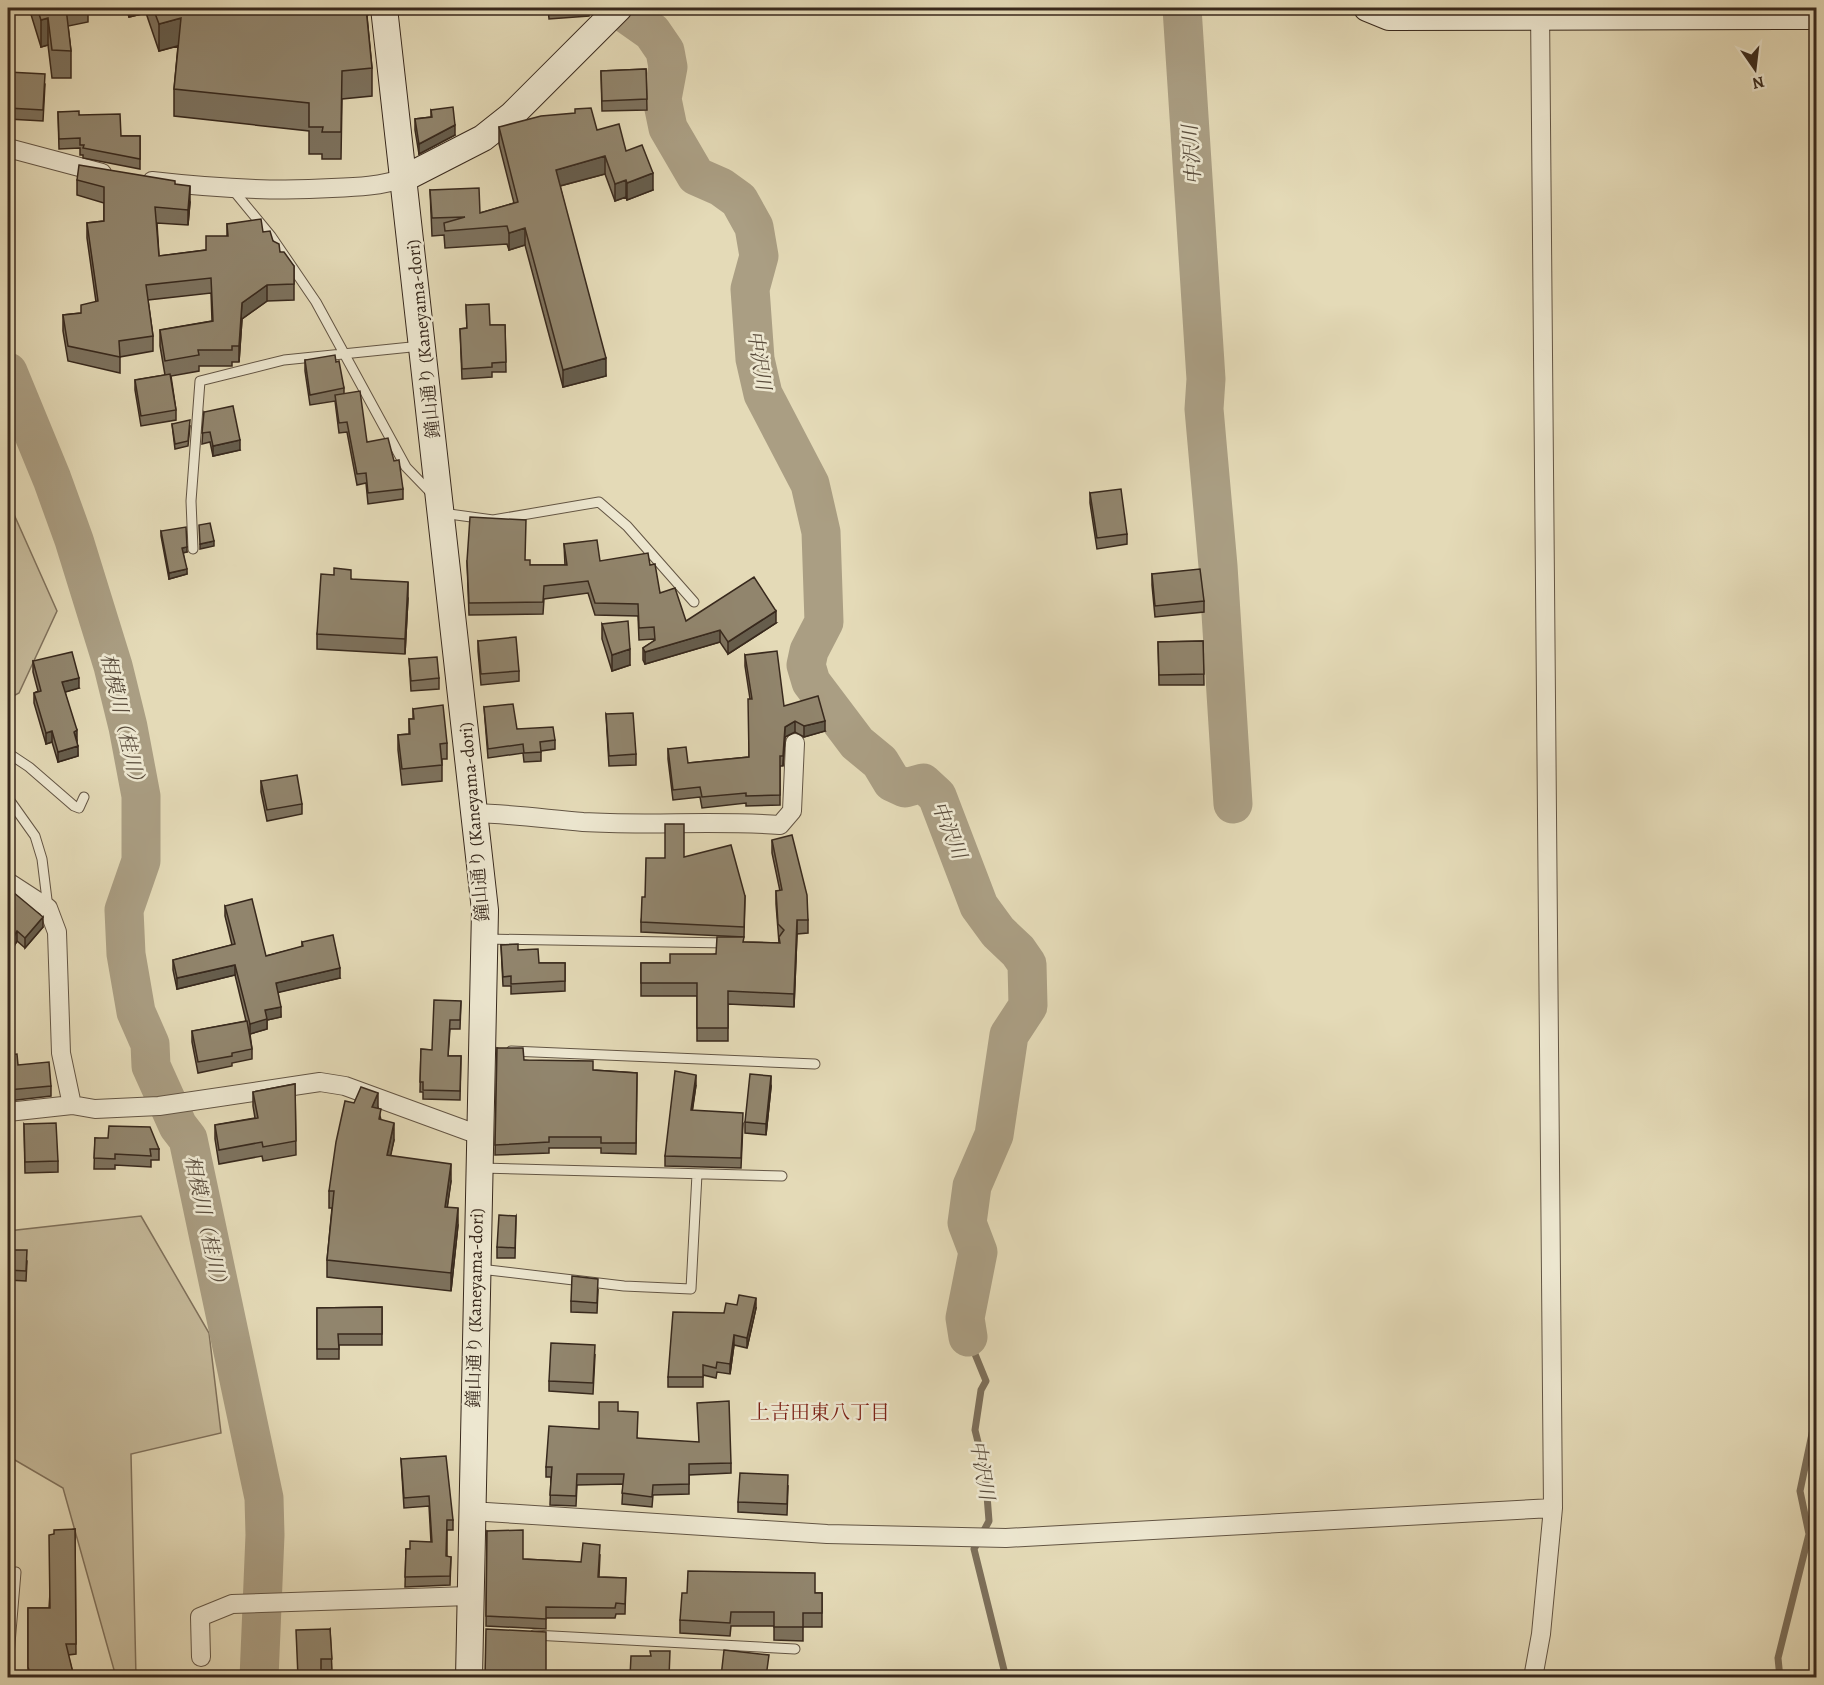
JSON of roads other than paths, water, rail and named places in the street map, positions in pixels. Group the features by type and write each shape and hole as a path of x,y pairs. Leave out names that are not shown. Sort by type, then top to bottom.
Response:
{"street":[{"name":"鐘山通り (Kaneyama-dori)","path":"384,8 424,345 485,910 484,939 493,1050 479,1135 469,1596 475,1632 469,1677"},
{"path":"8,148 61,164 125,177 232,190 292,191 383,185 405,178 452,156 490,132 512,115 619,8"},
{"path":"1366,8 1389,17 1540,12 1816,16"},
{"path":"1533,1677 1541,1634 1552,1508 1540,12"},
{"path":"474,813 525,815 584,822 733,822 780,825 792,811 795,743"},
{"path":"8,882 48,908 57,932 61,1053 72,1105"},
{"path":"8,1112 72,1105 95,1108 159,1106 320,1082 345,1086 479,1135"},
{"path":"471,1511 827,1534 1006,1538 1552,1508"},
{"path":"201,1656 200,1617 232,1604 469,1596"}],"lane":[{"path":"232,190 288,260 316,302 406,467 441,506 493,520 599,502 627,526 694,602"},
{"path":"193,549 191,501 200,381 284,360 424,345"},
{"path":"8,753 29,767 74,806 79,808 84,797"},
{"path":"8,798 35,836 48,908"},
{"path":"484,939 742,943"},
{"path":"493,1050 815,1064"},
{"path":"479,1167 782,1176"},
{"path":"476,1269 624,1286 692,1289 697,1174"},
{"path":"8,1667 16,1572"},
{"path":"527,1635 795,1649"}],"waterway":[{"name":"中沢川","path":"618,8 652,32 665,51 668,67 662,99 668,128 696,176 721,187 739,200 754,227 759,256 750,289 755,359 763,394 810,484 821,532 824,622 809,651 806,665 811,682 857,743 880,762 892,782 905,788 923,783 937,796 979,906 998,932 1018,951 1027,964 1028,1006 1009,1035 994,1135 972,1186 967,1223 978,1252 965,1318 968,1337"},
{"name":"中沢川","path":"1182,8 1206,379 1204,409 1218,566 1233,804"},
{"name":"相模川（桂川）","path":"8,372 52,479 74,540 113,666 128,727 141,796 141,861 124,910 126,954 136,1012 150,1044 151,1066 178,1126 188,1139 264,1498 265,1535 259,1678"},
{"name":"中沢川","path":"968,1337 986,1381 981,1390 975,1430 985,1470 989,1521 974,1549 1006,1678"},
{"name":"中沢川","path":"1780,1678 1778,1658 1809,1534 1800,1491 1816,1415"}],"district":[{"name":"上吉田東八丁目","path":"820,1412"}]}
